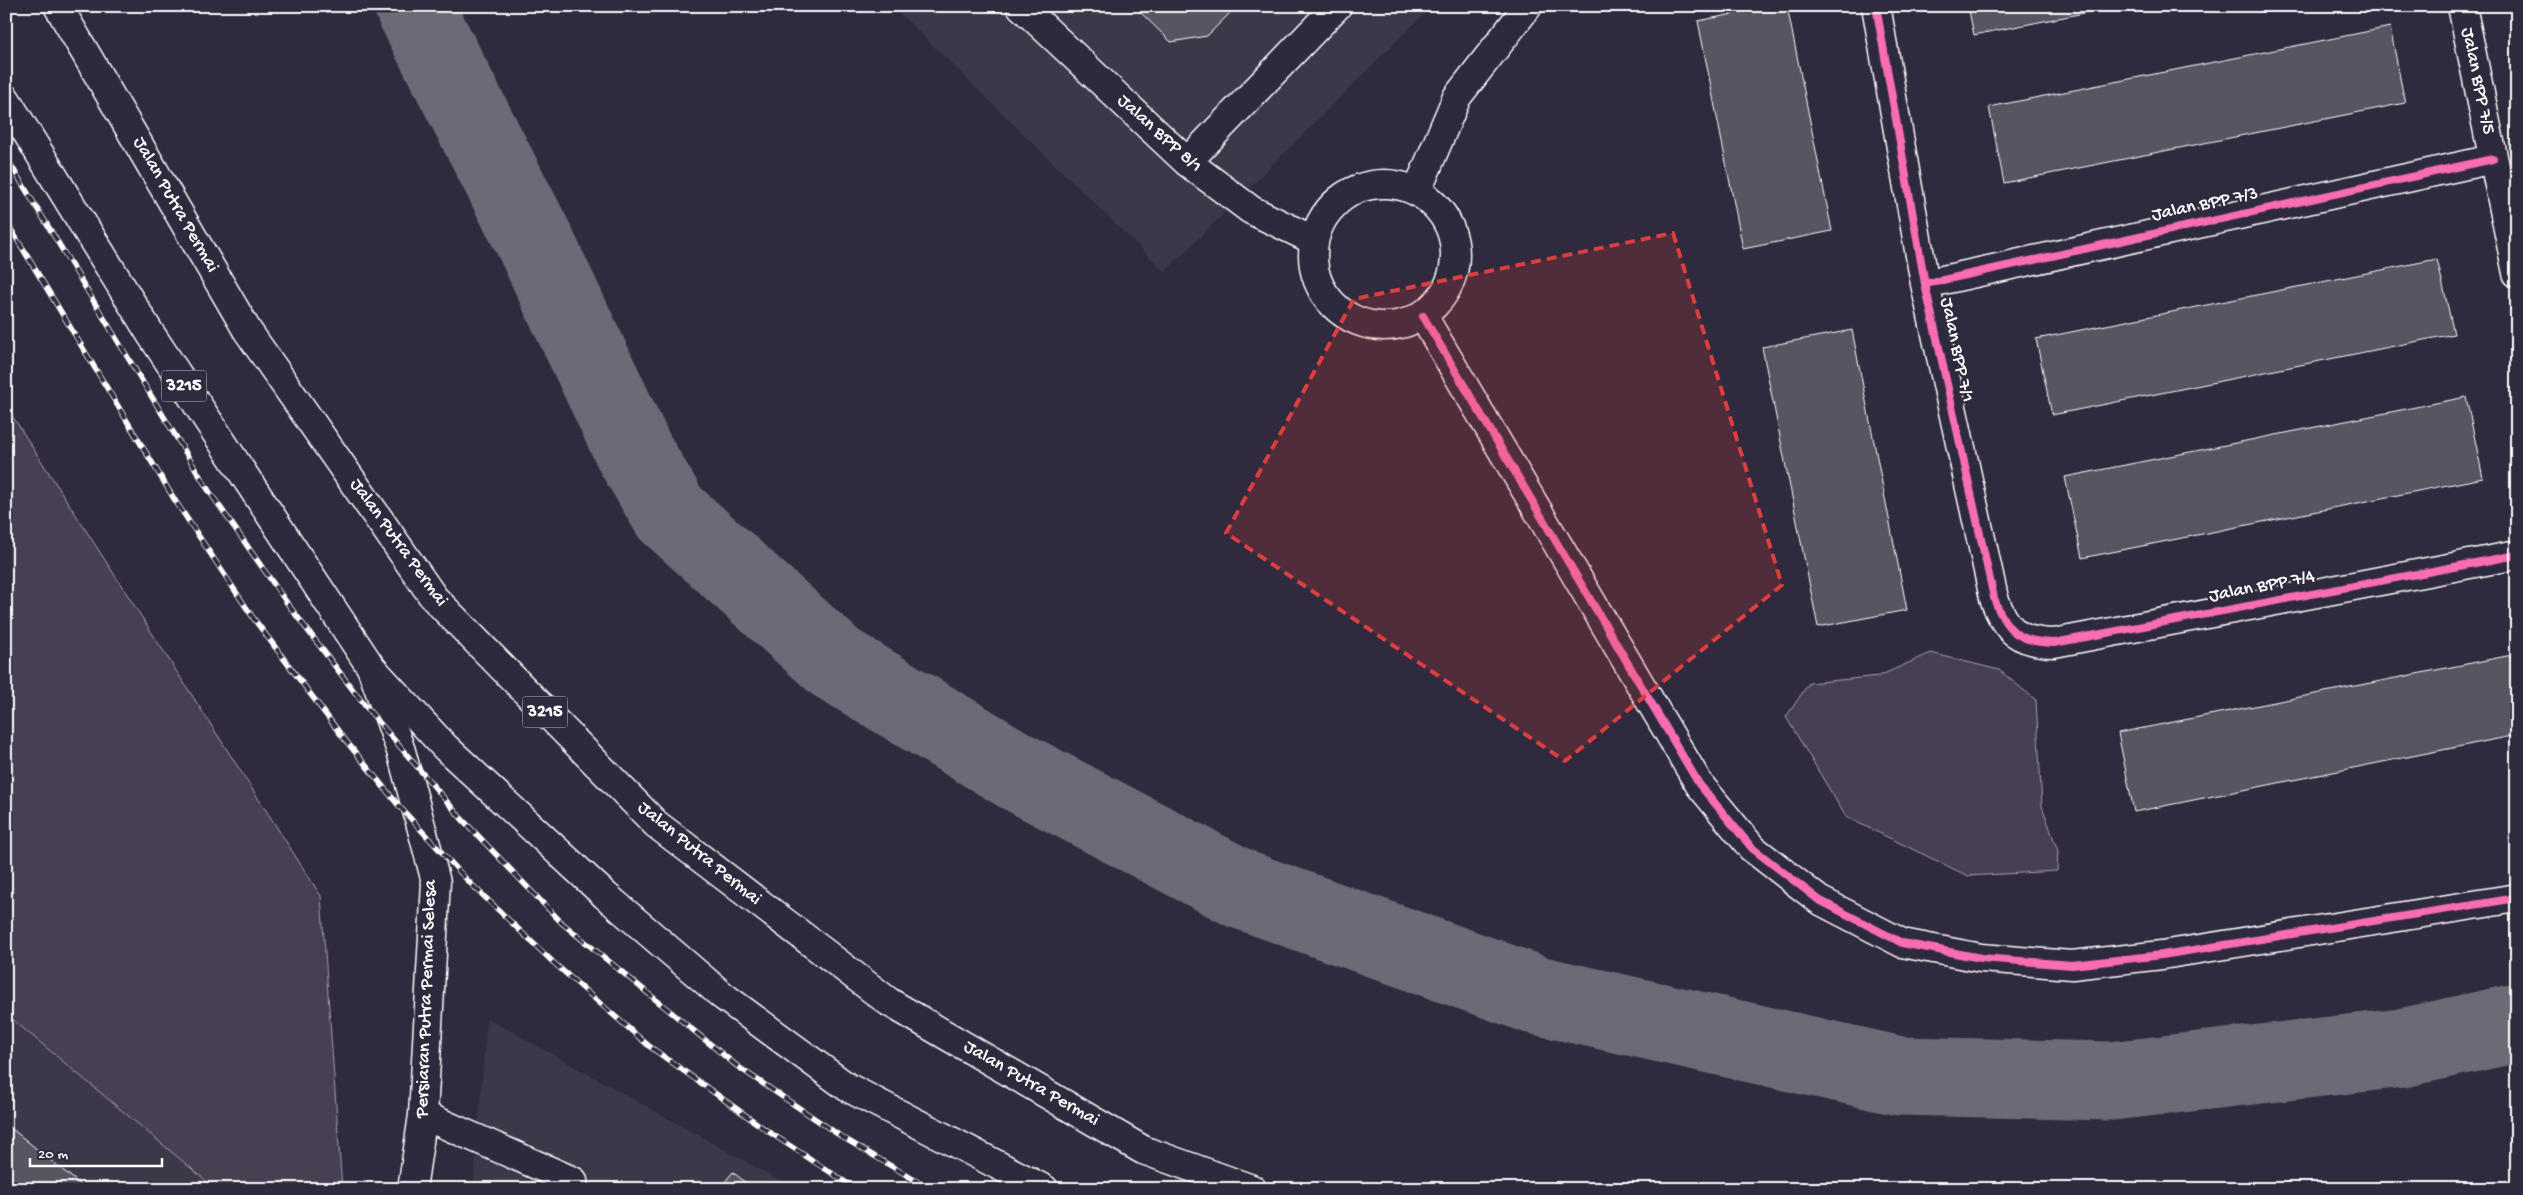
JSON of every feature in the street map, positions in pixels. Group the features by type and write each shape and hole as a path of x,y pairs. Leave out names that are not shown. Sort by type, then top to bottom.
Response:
{"street":[{"name":"Jalan Putra Permai","path":"58,6 247,330 434,598 656,824 889,1002 1143,1150 1252,1189"},
{"name":"Jalan BPP 8/1","path":"1021,6 1188,162 1251,210 1313,240"},
{"path":"1188,162 1337,6"},
{"path":"1417,191 1457,97 1528,6"},
{"name":"Jalan BPP 7/1","path":"1876,6 1925,284 1994,598 2000,617 2015,634"},
{"name":"Jalan BPP 7/5","path":"2462,6 2517,273"},
{"name":"3215","path":"6,99 150,333 371,667 446,747 606,896 723,996 848,1087 1044,1189"},
{"name":"Jalan BPP 7/3","path":"1925,284 2493,159"},
{"path":"1374,183 1396,184 1417,191 1435,204 1448,221 1455,242 1456,264 1450,284 1439,302 1423,316 1401,325 1377,326 1354,320 1334,306 1320,287 1313,264 1313,240 1322,220 1335,202 1353,190 1374,183"},
{"path":"1423,316 1699,784 1752,848 1819,900 1902,943 1981,958 2072,965 2162,955 2517,898"},
{"name":"Jalan BPP 7/4","path":"2015,634 2035,642 2054,643 2517,555"},
{"name":"Persiaran Putra Permai Selesa","path":"371,667 401,751 436,882 423,1116 412,1189"},
{"path":"423,1116 573,1181 574,1189"}],"highlighted area":[{"path":"1673,233 1782,585 1565,761 1226,533 1354,299"}],"shaded area":[{"path":"892,6 1432,6 1165,272"},
{"path":"6,406 321,896 342,1189 216,1189 6,1014"},
{"path":"1931,653 1999,670 2036,700 2042,806 2058,851 2057,871 1968,876 1846,817 1786,717 1809,683 1879,676"},
{"path":"6,1014 216,1189 6,1189"},
{"path":"487,1018 795,1189 473,1189"}],"building":[{"path":"1134,6 1237,6 1207,36 1171,42"},
{"path":"1774,6 1787,6 1832,231 1743,249 1698,21"},
{"path":"1968,6 2119,6 1974,35"},
{"path":"2390,27 2405,103 2004,183 1989,107"},
{"path":"2437,259 2454,334 2052,415 2036,339"},
{"path":"1852,330 1907,610 1818,627 1762,347"},
{"path":"2466,397 2483,478 2082,558 2065,477"},
{"path":"2517,654 2517,735 2134,812 2118,733"},
{"path":"6,1124 86,1189 6,1189"},
{"path":"733,1172 753,1189 719,1189"}],"waterway":[{"path":"414,6 532,236 634,452 670,513 836,663 1016,771 1243,890 1536,995 1900,1076 2111,1081 2402,1048 2517,1023"}],"railway":[{"path":"6,157 209,491 287,603 366,707 461,818 562,923 737,1066 842,1137 930,1189"},
{"path":"6,221 176,502 254,619 342,736 399,806 469,882 555,964 649,1046 769,1132 856,1189"}],"cycle path":[{"path":"1876,6 1925,284 1994,598 2004,619 2015,633 2032,640 2054,643 2517,555"},
{"path":"1925,284 2493,159"},
{"path":"1423,316 1699,784 1752,848 1819,900 1902,943 1981,958 2072,965 2162,955 2517,898"}]}
